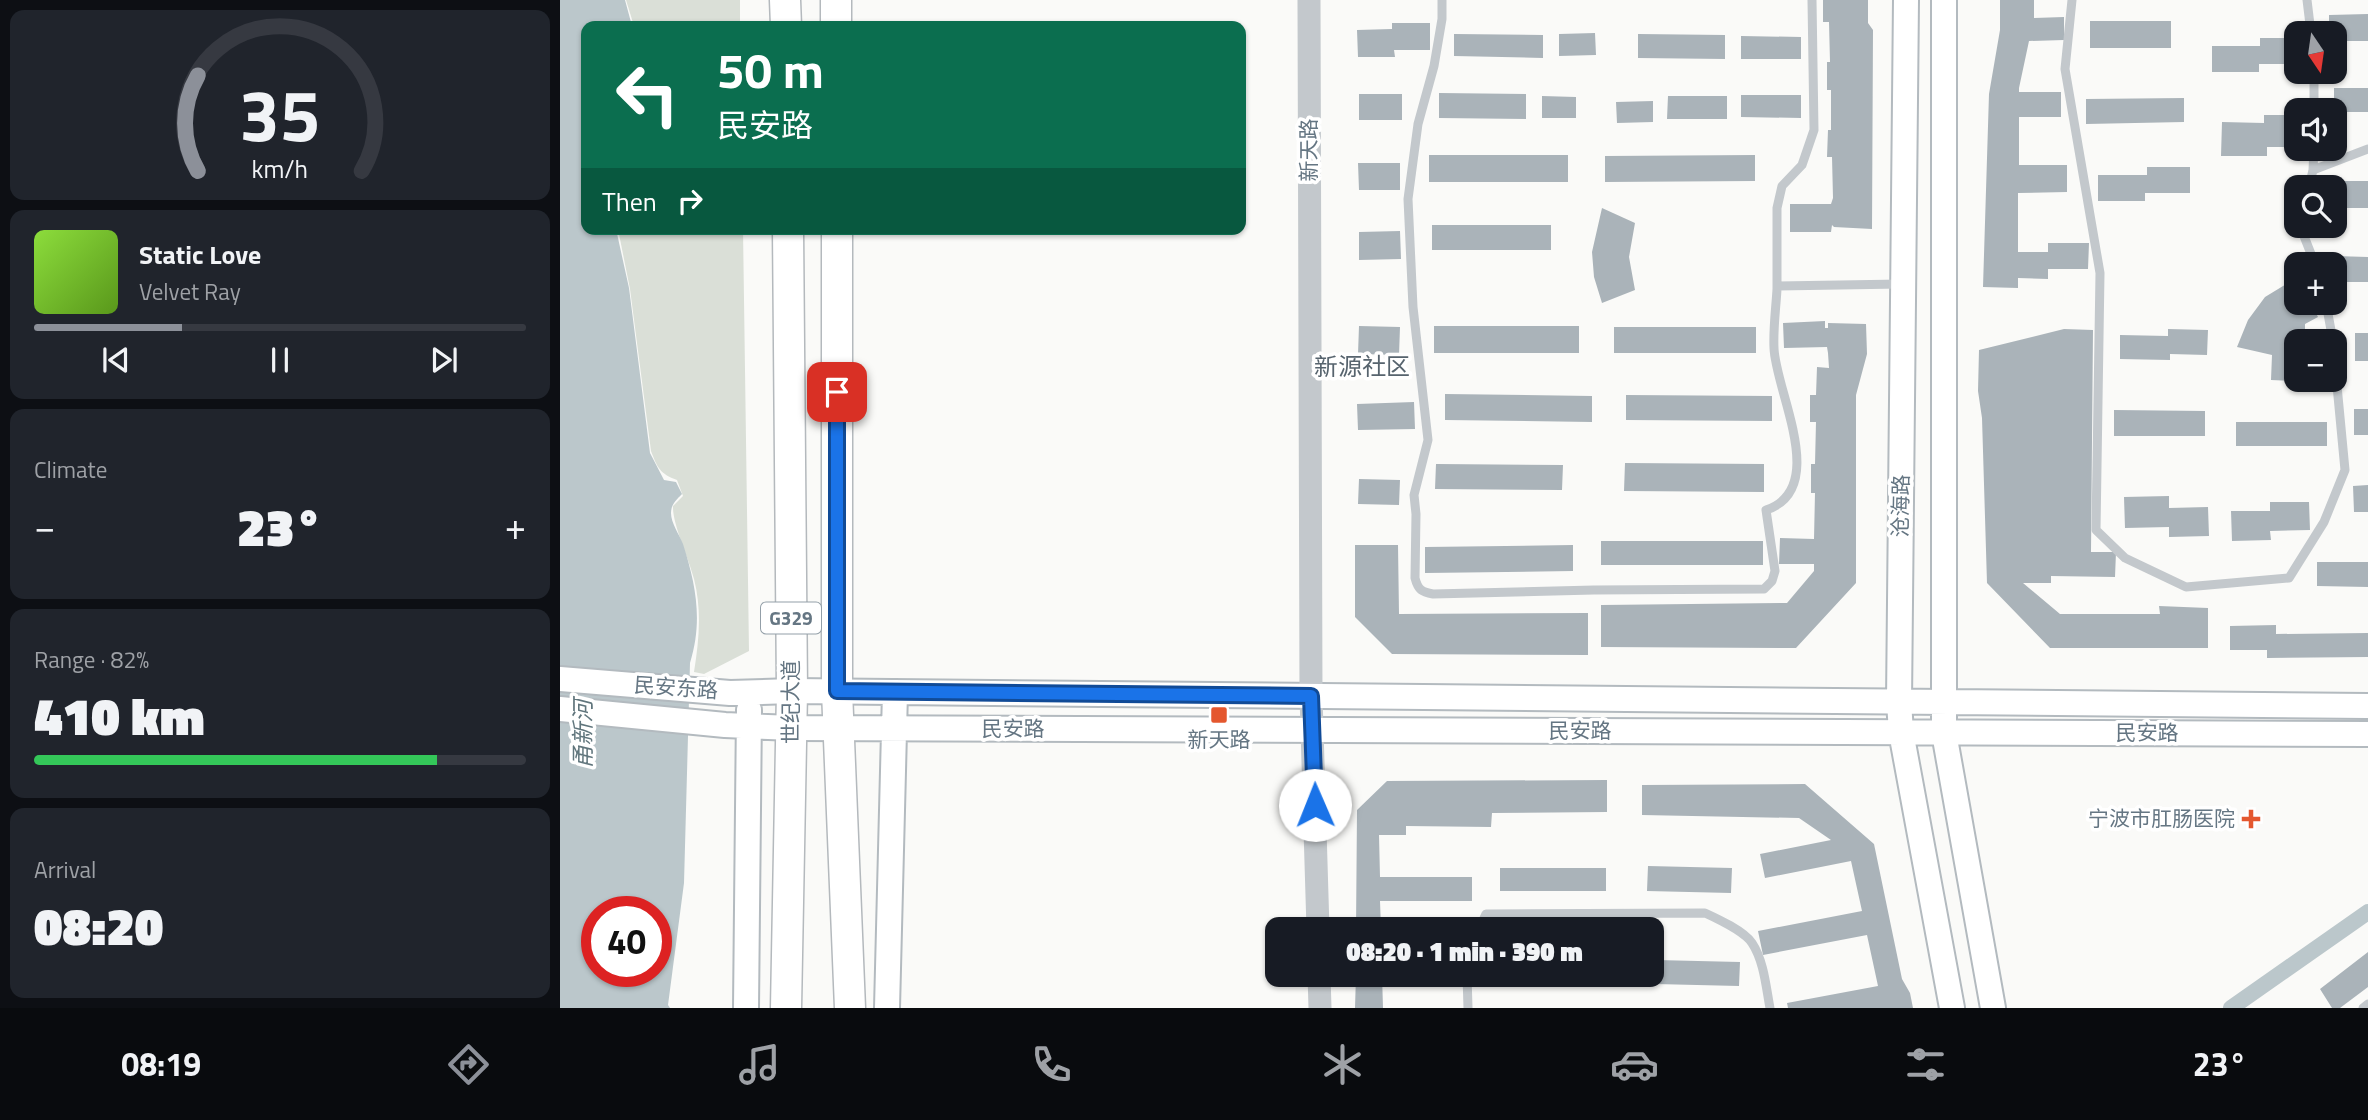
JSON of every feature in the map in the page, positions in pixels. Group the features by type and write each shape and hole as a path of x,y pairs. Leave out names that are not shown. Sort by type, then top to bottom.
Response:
{"highway":[{"path":"785,0 786,21"},
{"path":"836,0 836,21"},
{"name":"世纪大道","path":"786,1007 792,728 788,235"},
{"name":"G329","path":"836,235 837,691 850,1005"}],"main road":[{"name":"沧海路","path":"1906,0 1899,702 1901,732 1952,1008"},
{"name":"沧海路","path":"1944,0 1944,733 1993,1008"},
{"name":"民安东路","path":"560,679 739,692 792,691"},
{"name":"民安路","path":"792,691 2368,706"},
{"path":"739,692 737,725 746,1008"},
{"path":"887,1007 895,692"},
{"name":"民安东路","path":"560,709 792,728"},
{"name":"民安路","path":"792,728 2368,734"}],"street":[{"name":"新天路","path":"1309,0 1311,696 1318,917"},
{"path":"1319,987 1320,1008"}],"lane":[{"path":"1442,0 1442,19 1418,124 1408,199 1413,307 1428,440 1414,495 1415,578 1417,587 1422,592 1763,589 1772,581 1775,571 1766,510 1777,506 1787,497 1796,471 1793,429 1774,351 1777,208 1782,186 1802,165 1814,130 1812,0"},
{"path":"2072,0 2065,69 2100,273 2096,530 2125,558 2186,587 2289,578 2324,522 2345,470 2338,392"},
{"path":"2307,0 2310,21"},
{"path":"2313,170 2368,149"},
{"path":"2312,175 2313,161"},
{"path":"1777,286 1903,284"},
{"path":"1485,917 1486,914 1705,913 1722,921 1751,942 1762,970 1770,1008"},
{"path":"1467,987 1468,1008"},
{"path":"2363,1008 2368,1004"}],"shaded area":[{"path":"626,0 740,0 740,21 632,21"},
{"path":"619,235 743,235 749,651 704,674 694,672 698,602 694,579 673,513 673,506 683,496 677,480 660,469 651,451 630,289"}],"water":[{"name":"甬新河","path":"560,0 625,0 631,21 581,21 581,235 617,235 629,288 650,453 664,480 676,482 682,494 673,505 671,517 683,544 691,574 697,618 690,663 684,883 672,974 672,896 581,896 581,987 670,987 670,1008 560,1008"}],"building":[{"path":"1823,0 1868,0 1868,23 1873,30 1872,229 1832,225 1831,232 1790,232 1790,204 1831,204 1833,198 1832,157 1827,157 1828,130 1831,130 1831,90 1827,90 1827,62 1830,62 1829,22 1823,22"},
{"path":"2000,0 2034,0 2034,18 2064,17 2064,40 2029,41 2019,92 2061,92 2061,117 2019,117 2019,165 2067,165 2067,192 2018,193 2018,252 2048,252 2048,243 2089,243 2088,269 2048,269 2048,279 2018,278 2018,288 1983,287 1989,94 2000,30"},
{"path":"2368,14 2368,41 2347,41 2347,21 2329,21 2329,15"},
{"path":"2090,21 2171,21 2171,48 2090,48"},
{"path":"1392,23 1430,23 1430,50 1394,50 1395,57 1358,57 1357,30 1392,29"},
{"path":"1595,33 1596,55 1559,56 1559,34"},
{"path":"1454,34 1543,35 1543,58 1454,56"},
{"path":"1638,34 1725,35 1725,59 1638,58"},
{"path":"1741,36 1801,37 1801,59 1741,59"},
{"path":"2260,38 2284,38 2284,64 2259,64 2259,72 2212,72 2212,46 2260,46"},
{"path":"2334,88 2368,88 2368,112 2347,112 2347,98 2334,98"},
{"path":"1439,93 1526,94 1526,119 1439,118"},
{"path":"1359,94 1402,94 1402,120 1359,120"},
{"path":"1741,95 1801,95 1801,118 1741,117"},
{"path":"1542,96 1576,97 1576,118 1542,118"},
{"path":"1668,96 1727,96 1727,119 1667,119"},
{"path":"2184,98 2184,122 2086,124 2086,99"},
{"path":"1653,101 1653,122 1617,123 1616,102"},
{"path":"2264,115 2284,115 2284,147 2267,147 2267,156 2221,156 2222,122 2264,123"},
{"path":"1429,155 1568,155 1568,182 1429,182"},
{"path":"1755,155 1755,181 1605,182 1605,156"},
{"path":"1358,163 1400,163 1400,190 1359,190"},
{"path":"2147,167 2190,167 2190,193 2145,193 2145,201 2098,201 2098,175 2147,175"},
{"path":"2347,181 2368,181 2368,208 2347,208"},
{"path":"1602,208 1635,223 1629,257 1635,290 1602,303 1594,277 1592,252"},
{"path":"1432,225 1551,225 1551,250 1432,250"},
{"path":"1400,231 1401,259 1359,260 1359,232"},
{"path":"2347,256 2368,257 2368,282 2347,282"},
{"path":"2284,285 2284,315 2318,317 2305,324 2305,329 2284,329 2284,381 2271,380 2272,355 2237,347 2248,320 2265,297"},
{"path":"1825,321 1825,328 1828,328 1828,323 1866,324 1867,354 1856,395 1856,583 1796,648 1601,647 1601,605 1787,603 1814,571 1814,564 1779,564 1780,538 1814,539 1815,493 1811,493 1811,464 1815,464 1816,422 1810,422 1810,395 1816,395 1817,367 1829,368 1828,353 1827,347 1784,348 1783,323"},
{"path":"1359,326 1400,327 1399,355 1358,354"},
{"path":"1434,326 1579,326 1579,353 1434,353"},
{"path":"1614,327 1756,327 1756,353 1614,353"},
{"path":"2064,329 2093,330 2091,552 2116,552 2115,577 2051,576 2051,583 2023,583 2060,614 2160,614 2159,606 2208,608 2208,648 2050,648 1987,583 1982,418 1978,391 1979,350"},
{"path":"2168,329 2208,330 2207,355 2170,354 2170,360 2120,359 2120,335 2168,336"},
{"path":"2355,333 2368,333 2368,361 2355,361"},
{"path":"1445,394 1592,396 1592,422 1445,420"},
{"path":"1626,395 1772,396 1772,421 1626,420"},
{"path":"1414,402 1415,429 1358,430 1357,404"},
{"path":"2354,409 2368,409 2368,435 2354,435"},
{"path":"2114,410 2205,411 2205,436 2114,436"},
{"path":"2236,422 2327,422 2327,446 2236,446"},
{"path":"1625,463 1764,464 1764,492 1624,491"},
{"path":"1436,464 1563,465 1562,490 1435,489"},
{"path":"1359,479 1400,480 1399,505 1358,504"},
{"path":"2368,485 2368,512 2354,512 2353,486"},
{"path":"2169,496 2169,508 2208,507 2209,536 2169,537 2169,527 2125,528 2124,497"},
{"path":"2270,502 2309,502 2310,530 2270,531 2271,540 2232,541 2231,511 2270,511"},
{"path":"1601,541 1763,541 1763,565 1601,565"},
{"path":"1355,545 1398,545 1399,614 1588,613 1588,655 1392,654 1355,617"},
{"path":"1573,545 1573,571 1425,573 1425,547"},
{"path":"2317,562 2368,562 2368,587 2317,586"},
{"path":"2276,625 2276,634 2368,633 2368,657 2267,658 2267,650 2230,650 2230,626"},
{"path":"1607,780 1607,812 1492,813 1491,827 1406,826 1406,835 1379,835 1380,877 1472,877 1472,901 1380,901 1381,917 1356,917 1357,810 1387,781"},
{"path":"1805,784 1874,844 1902,979 1910,993 1913,1008 1788,1008 1787,1003 1878,986 1867,935 1763,955 1758,931 1862,911 1851,861 1765,878 1760,854 1831,840 1799,818 1642,815 1642,785"},
{"path":"1648,866 1732,868 1731,893 1647,891"},
{"path":"1500,868 1606,868 1606,891 1500,891"},
{"path":"2368,952 2368,987 2340,1008 2332,1008 2320,989"},
{"path":"1664,960 1740,962 1739,986 1664,984"},
{"path":"1356,987 1382,987 1383,1008 1355,1008"}],"waterway":[{"path":"2231,1008 2368,912"}],"place":[{"name":"新天路","path":"1219,715"},
{"name":"宁波市肛肠医院","path":"2251,819"}],"district":[{"name":"新源社区","path":"1362,367"}],"route":[{"path":"837,392 837,691 1311,696 1315,805"}]}
